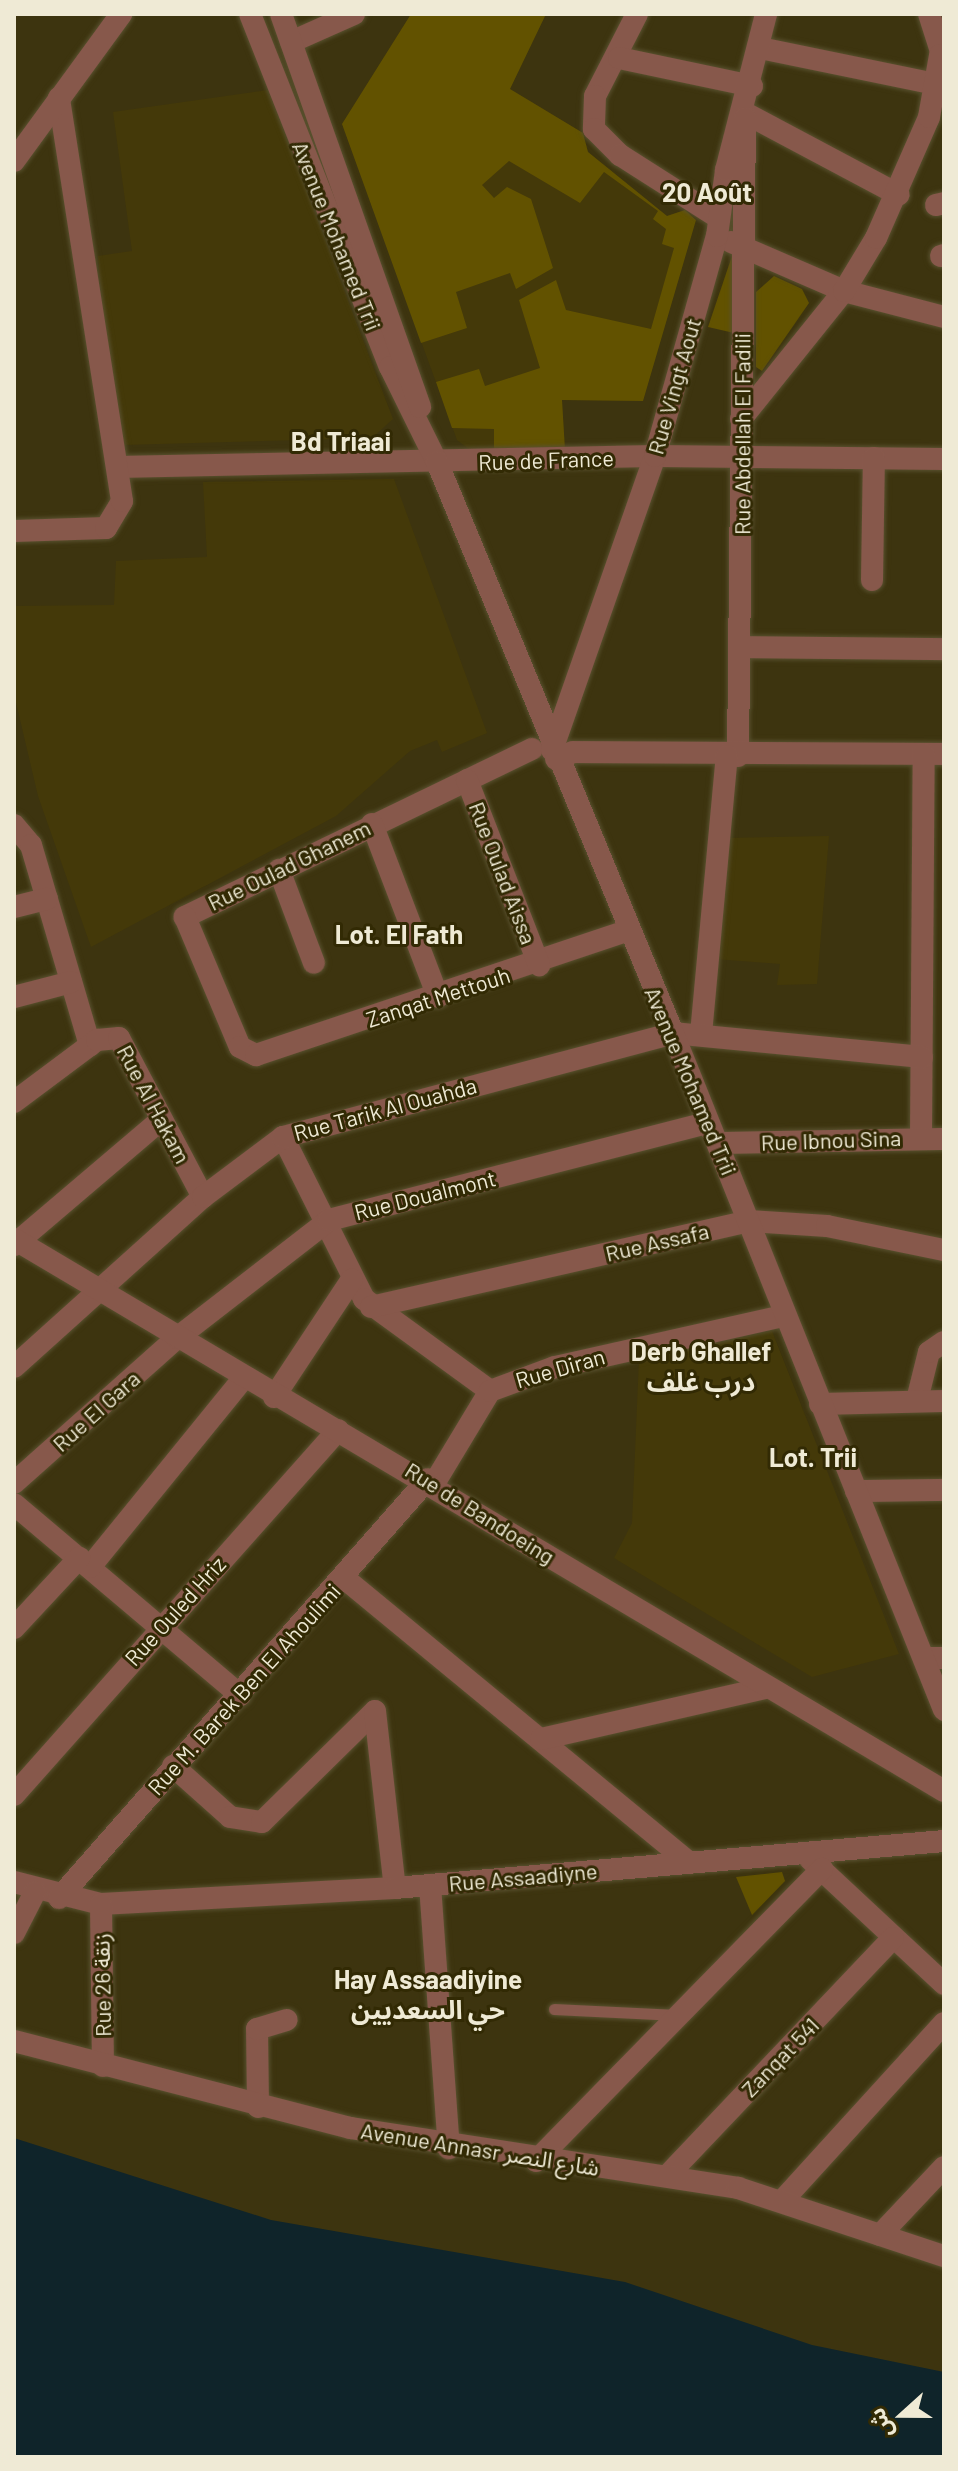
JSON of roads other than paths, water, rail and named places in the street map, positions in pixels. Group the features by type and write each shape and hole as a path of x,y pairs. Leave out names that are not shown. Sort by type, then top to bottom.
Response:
{"street":[{"path":"14,161 121,14"},
{"name":"Avenue Mohamed Trii","path":"250,14 288,113 435,458 547,753 673,1033 749,1221 783,1316 856,1491 934,1658 944,1710"},
{"name":"Avenue Mohamed Trii","path":"281,14 407,357 435,458"},
{"path":"291,42 354,14"},
{"path":"637,14 619,58 595,96 594,129 638,168 741,247 844,291 944,317"},
{"name":"Rue Vingt Aout","path":"547,753 655,456 718,227 766,14"},
{"path":"741,419 844,291 899,195 942,58 929,14"},
{"path":"760,48 935,84"},
{"path":"619,58 752,86"},
{"path":"14,531 106,528 122,501 59,98"},
{"path":"288,113 313,105"},
{"path":"745,113 899,195"},
{"name":"Rue Abdellah El Fadili","path":"701,1034 733,756 741,647 741,247 745,113"},
{"name":"Rue de France","path":"117,467 435,458 742,456 944,459"},
{"path":"872,580 874,458"},
{"path":"741,647 944,649"},
{"name":"Rue Oulad Ghanem","path":"247,1055 183,920 372,824 467,780 547,753 733,756 934,754"},
{"path":"921,1138 934,754"},
{"name":"Rue Oulad Aissa","path":"467,780 539,965"},
{"path":"372,824 438,997"},
{"path":"14,825 31,845 90,1046"},
{"path":"279,870 314,963"},
{"path":"14,907 47,899"},
{"name":"Zanqat Mettouh","path":"247,1055 539,965 627,931"},
{"path":"14,997 71,982"},
{"name":"Rue Tarik Al Ouahda","path":"14,1367 203,1197 283,1137 673,1033 922,1057"},
{"name":"Rue Al Hakam","path":"14,1102 90,1046 112,1036 126,1043 161,1120 203,1197"},
{"path":"15,1242 161,1120"},
{"name":"Rue Ibnou Sina","path":"713,1133 944,1139"},
{"name":"Rue Doualmont","path":"177,1338 329,1220 713,1133"},
{"path":"283,1137 329,1220 352,1279 371,1307 490,1391"},
{"name":"Rue Assafa","path":"371,1307 749,1221 827,1226 944,1250"},
{"name":"Rue de Bandoeing","path":"15,1242 100,1290 274,1397 431,1481 765,1688 944,1791"},
{"path":"274,1397 352,1279"},
{"name":"Rue Diran","path":"431,1481 490,1391 555,1367 783,1316"},
{"name":"Rue El Gara","path":"14,1483 177,1338"},
{"path":"917,1400 929,1352 944,1342"},
{"path":"14,1628 84,1562 243,1379"},
{"path":"820,1404 944,1401"},
{"name":"Rue Ouled Hriz","path":"18,1783 338,1430"},
{"name":"Rue M. Barek Ben El Ahoulimi","path":"59,1898 173,1766 431,1481"},
{"path":"856,1491 944,1490"},
{"path":"14,1504 240,1695"},
{"path":"344,1578 690,1863"},
{"path":"541,1739 765,1688"},
{"path":"173,1766 230,1817 253,1825 273,1815 375,1711 395,1888"},
{"name":"Rue Assaadiyne","path":"14,1882 35,1892 101,1904 395,1888 690,1863 815,1863 941,1848"},
{"path":"536,2161 678,2015 815,1863 944,1984"},
{"path":"430,1885 449,2148"},
{"path":"14,1933 35,1892"},
{"name":"Rue 26 زنقة","path":"101,1904 103,2066"},
{"name":"Zanqat 541","path":"667,2176 893,1938"},
{"path":"258,2107 257,2029 287,2020"},
{"path":"783,2200 944,2023"},
{"name":"Avenue Annasr شارع النصر","path":"14,2041 258,2107 449,2148 667,2176 783,2200 944,2256"},
{"path":"880,2235 944,2167"}],"lane":[{"path":"554,2009 678,2015"}],"water":[{"path":"14,2138 271,2220 625,2282 812,2345 944,2372 944,2457 14,2457"}],"district":[{"name":"20 Août","path":"707,192"},
{"name":"Bd Triaai","path":"341,441"},
{"name":"Lot. El Fath","path":"399,934"},
{"name":"Derb Ghallef درب غلف","path":"701,1366"},
{"name":"Lot. Trii","path":"813,1457"},
{"name":"Hay Assaadiyine حي السعديين","path":"428,1994"}]}
